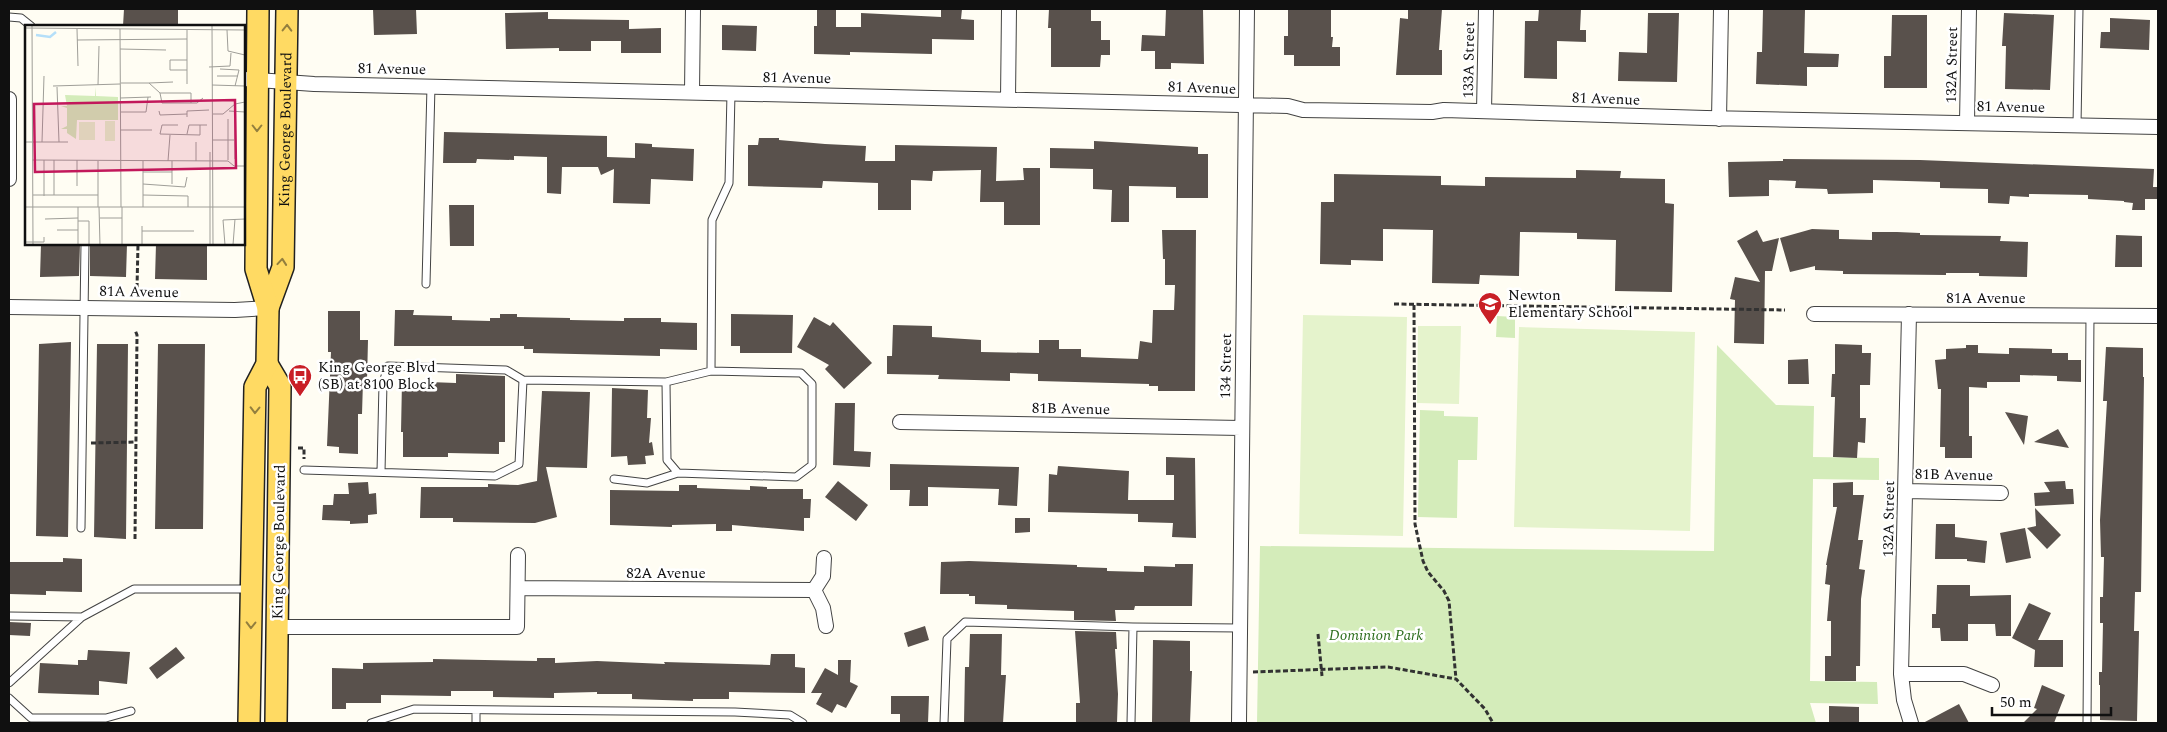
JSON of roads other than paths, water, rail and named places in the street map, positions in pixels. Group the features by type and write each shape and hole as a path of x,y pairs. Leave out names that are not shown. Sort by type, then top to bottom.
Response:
{"main road":[{"name":"King George Boulevard","path":"250,723 255,388 267,364 268,308 256,270 250,79 258,9"},
{"name":"King George Boulevard","path":"268,308 283,267 287,9"},
{"name":"King George Boulevard","path":"267,364 280,386 276,723"}],"street":[{"path":"692,92 693,9"},
{"path":"1008,99 1010,9"},
{"name":"134 Street","path":"1238,723 1246,9"},
{"name":"133A Street","path":"1484,111 1486,9"},
{"path":"1718,119 1721,9"},
{"name":"132A Street","path":"1967,122 1969,9"},
{"name":"81 Avenue","path":"250,79 286,83 1288,106 1303,110 1484,111 1718,119 1967,122 2158,127"},
{"path":"9,99 9,179"},
{"name":"81A Avenue","path":"9,306 235,310 268,308"},
{"name":"81A Avenue","path":"1814,314 2158,316"},
{"name":"132A Street","path":"1909,314 1901,674 1903,694 1911,723"},
{"name":"81B Avenue","path":"900,422 1241,428"},
{"name":"81B Avenue","path":"1906,491 2001,493"},
{"path":"278,627 517,627 518,555"},
{"path":"824,558 823,576 814,590 824,608 826,626"},
{"name":"82A Avenue","path":"518,588 814,590"},
{"path":"1901,674 1964,674 1992,684"}],"lane":[{"path":"2077,125 2078,9"},
{"path":"9,17 21,18 29,25"},
{"path":"426,284 431,86"},
{"path":"711,371 712,220 729,183 732,93"},
{"path":"81,528 85,245"},
{"path":"2087,723 2090,315"},
{"path":"381,472 382,383 388,366 506,370 523,380 666,382 711,371 801,373 812,384 812,465 796,478 678,473 647,482 614,479"},
{"path":"304,470 495,476 519,464 523,380"},
{"path":"666,382 667,460 678,473"},
{"path":"9,684 82,617 134,589 251,589"},
{"path":"9,616 82,617"},
{"path":"944,723 947,638 965,622 1239,628"},
{"path":"1131,723 1133,627"},
{"path":"9,698 31,718 106,718 130,712"},
{"path":"371,723 414,709 790,714 803,723"},
{"path":"476,710 476,723"}],"place":[{"name":"Newton Elementary School","path":"1490,325"},
{"name":"King George Blvd (SB) at 8100 Block","path":"300,397"}],"park label":[{"name":"Dominion Park","path":"1376,635"}]}
